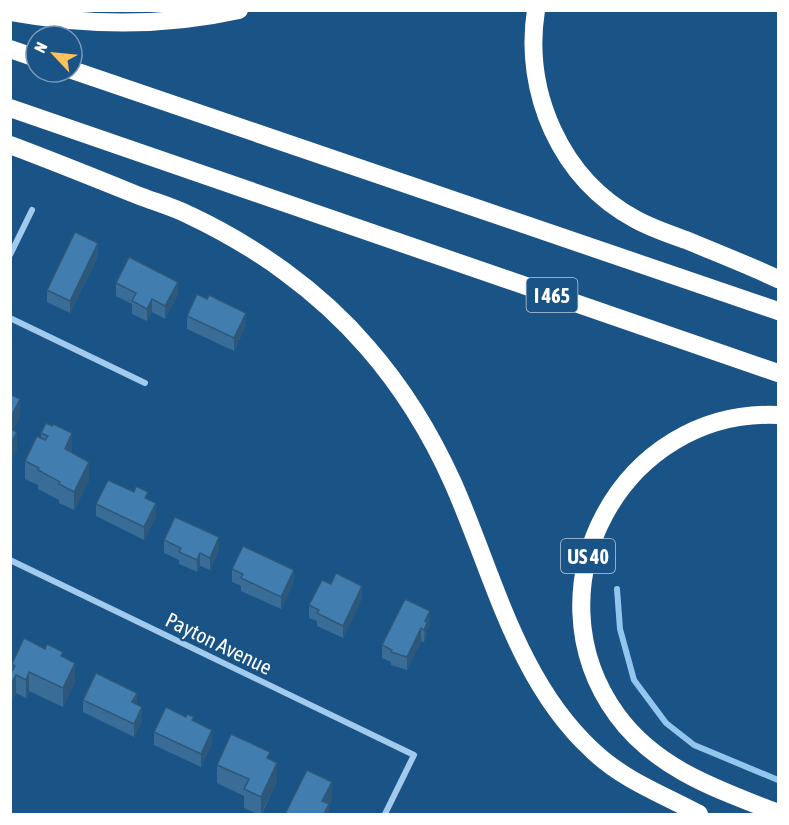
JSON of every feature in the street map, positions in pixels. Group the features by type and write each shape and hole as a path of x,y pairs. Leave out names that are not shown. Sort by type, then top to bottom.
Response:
{"highway":[{"path":"10,12 76,21 119,23 181,21 239,10"},
{"path":"536,10 533,36 534,62 542,105 563,152 587,181 611,204 636,219 778,279"},
{"path":"84,74 778,311"},
{"name":"I 465","path":"10,108 778,373"},
{"path":"10,145 187,214 219,230 278,267 342,321 367,347 395,383 431,439 454,486 512,631 551,702 579,738 608,764 633,781 699,814"},
{"name":"US 40","path":"778,415 741,416 703,427 667,446 635,471 612,499 596,532 586,561 581,592 582,622 594,673 610,705 631,732 650,751 671,765 699,780 778,813"}],"street":[{"path":"10,255 32,210"},
{"path":"10,318 145,383"},
{"name":"Payton Avenue","path":"10,560 414,755 386,814"}],"building":[{"path":"75,232 98,243 70,301 47,290"},
{"path":"129,257 178,282 165,306 152,299 147,309 132,301 136,293 116,283"},
{"path":"197,294 207,299 209,295 246,313 234,338 187,316"},
{"path":"10,394 20,399 10,419"},
{"path":"46,423 72,433 65,449 89,462 74,492 25,461 37,436 45,440 48,436 41,433"},
{"path":"10,429 17,432 10,445"},
{"path":"108,480 134,492 136,486 148,492 145,498 156,503 144,527 96,504"},
{"path":"175,517 219,537 210,558 200,553 197,560 179,552 181,548 164,540"},
{"path":"243,546 294,570 281,597 241,578 243,574 232,569"},
{"path":"336,573 362,586 343,626 317,613 319,610 309,605 322,580 331,584"},
{"path":"405,599 430,611 424,630 421,628 407,657 391,652 392,650 382,645"},
{"path":"24,638 45,649 47,644 63,652 61,656 75,663 63,688 29,672 26,680 16,675 10,686 10,671 15,666 12,664"},
{"path":"96,673 137,693 132,702 142,707 134,724 83,700"},
{"path":"166,707 186,717 187,714 194,717 192,720 212,730 201,754 154,732"},
{"path":"231,734 270,752 267,758 277,763 261,797 244,789 249,779 217,765"},
{"path":"307,770 332,782 322,801 329,804 324,814 285,814"}],"waterway":[{"path":"617,589 620,629 634,680 666,723 694,745 778,780"}]}
